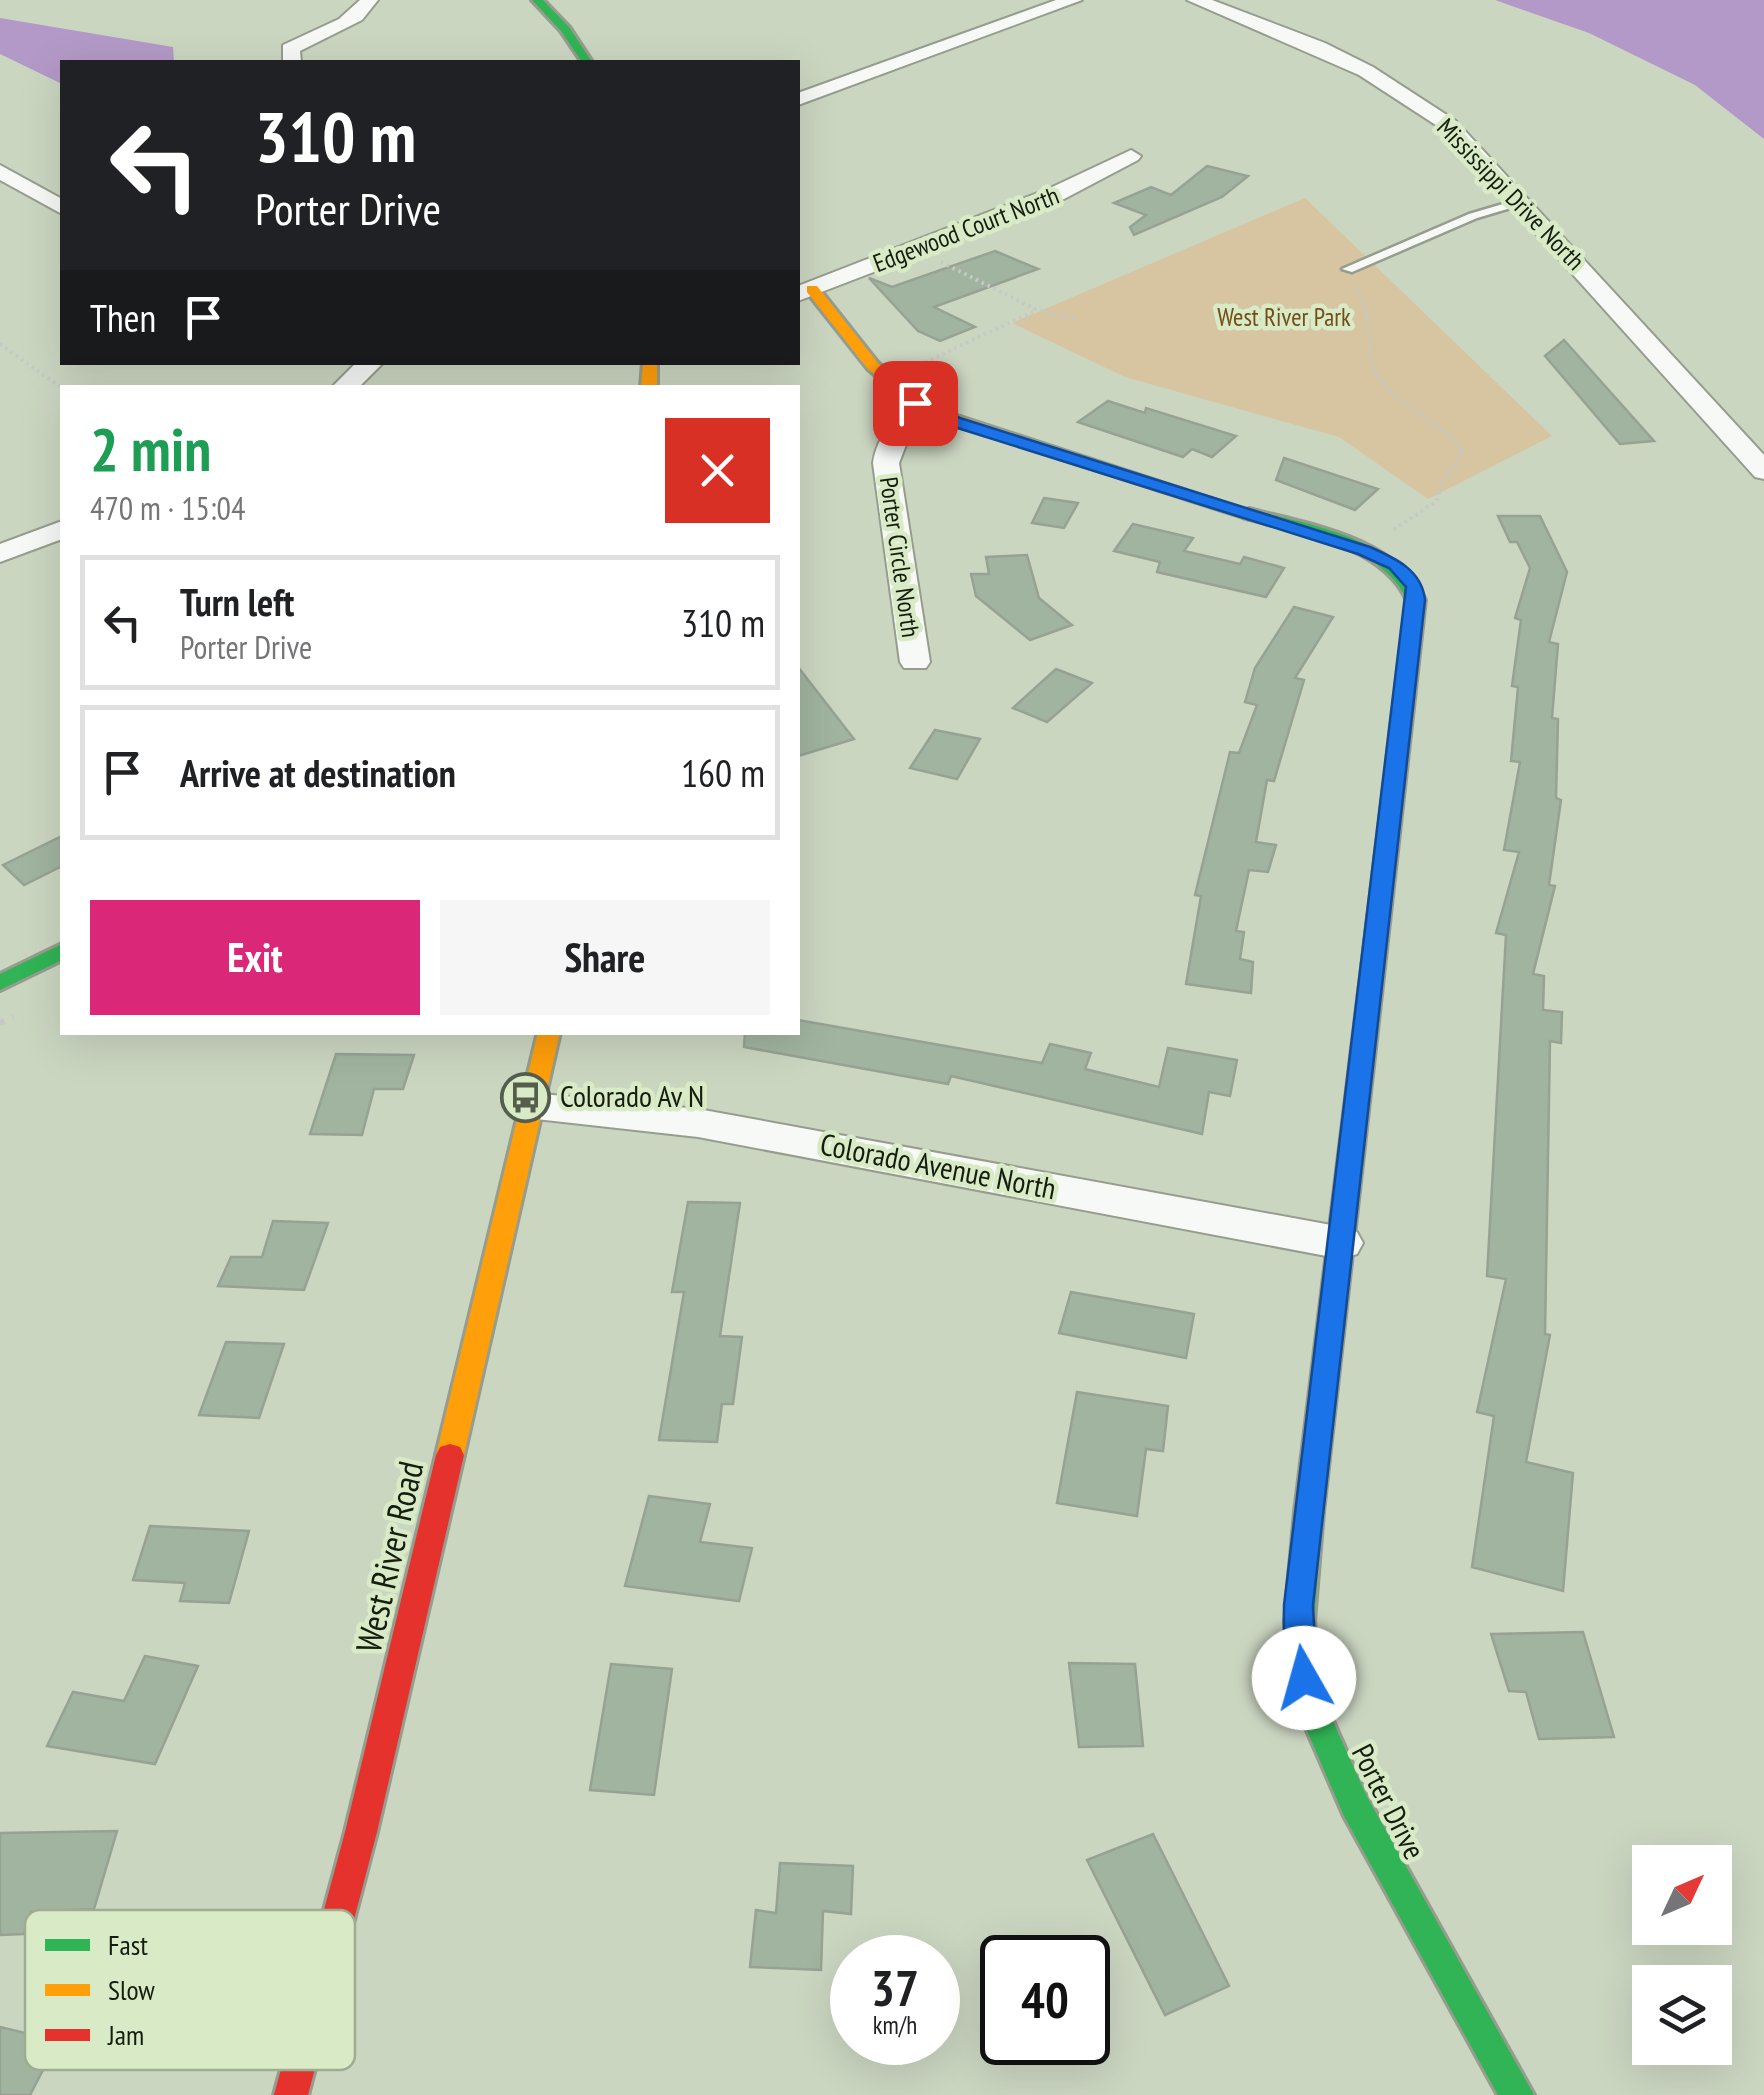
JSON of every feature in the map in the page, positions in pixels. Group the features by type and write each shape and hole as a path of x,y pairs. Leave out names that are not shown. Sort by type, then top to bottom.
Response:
{"street":[{"path":"292,60 290,49 352,18 366,9 370,0"},
{"path":"536,0 565,29 586,60"},
{"path":"800,97 1073,0"},
{"name":"Mississippi Drive North","path":"1196,0 1318,48 1410,97 1454,130 1764,471"},
{"name":"Edgewood Court North","path":"805,292 1068,189 1131,156"},
{"path":"0,170 60,207"},
{"name":"Porter Drive","path":"805,292 887,380 928,411 1364,550 1395,564 1415,586 1298,1605 1298,1653 1322,1737 1350,1799 1516,2095"},
{"path":"346,385 369,365"},
{"name":"Porter Circle North","path":"915,662 886,463 887,447 898,432 928,411"},
{"path":"0,554 60,530"},
{"path":"0,983 60,953"},
{"name":"West River Road","path":"340,1910 548,1035"},
{"name":"Colorado Avenue North","path":"532,1107 698,1123 1342,1243"},
{"name":"West River Road","path":"291,2095 298,2070"}],"lane":[{"path":"1348,269 1473,216 1520,202"}],"path":[{"path":"913,248 1036,310 1078,320"},
{"path":"1348,269 1341,273 1361,293 1371,314 1368,348 1376,375 1463,452 1441,484 1437,501 1364,550"},
{"path":"887,380 1036,310"},
{"path":"0,344 60,387"}],"green space":[{"name":"West River Park","path":"1305,198 1552,436 1428,499 1339,437 1125,377 1012,323"}],"shaded area":[{"path":"1495,0 1764,0 1764,139 1695,85 1589,33"},
{"path":"0,18 173,47 174,60 60,60 60,83 0,54"}],"building":[{"path":"1207,166 1248,176 1222,197 1134,235 1130,227 1146,215 1114,203 1151,187 1171,195"},
{"path":"995,251 1038,269 934,307 975,327 940,341 918,331 869,278 892,287"},
{"path":"1564,340 1654,441 1620,444 1545,356"},
{"path":"1108,401 1145,413 1146,408 1236,436 1212,457 1192,449 1183,457 1078,422"},
{"path":"1284,458 1378,489 1355,510 1276,480"},
{"path":"1044,498 1078,503 1064,528 1032,523"},
{"path":"1498,516 1540,516 1567,572 1549,642 1558,644 1552,718 1558,719 1556,798 1561,800 1549,885 1555,886 1533,974 1544,976 1543,1010 1562,1012 1561,1043 1550,1041 1545,1334 1550,1335 1526,1462 1573,1473 1563,1591 1472,1567 1494,1416 1477,1412 1506,1279 1487,1276 1506,935 1496,933 1519,852 1504,850 1520,762 1511,761 1518,687 1512,686 1521,620 1515,618 1530,568 1517,542 1510,542"},
{"path":"1133,524 1193,538 1184,551 1240,564 1244,557 1284,568 1266,597 1157,572 1160,562 1114,551"},
{"path":"1027,555 1039,598 1072,625 1030,640 976,596 971,574 989,574 986,557"},
{"path":"1294,607 1333,617 1295,678 1304,680 1274,781 1267,780 1256,842 1276,845 1268,872 1249,870 1236,931 1244,932 1240,959 1253,962 1251,993 1186,984 1201,896 1195,895 1230,752 1239,753 1257,705 1245,702 1255,668"},
{"path":"1056,669 1092,683 1047,722 1013,708"},
{"path":"800,670 854,739 800,755"},
{"path":"935,730 980,739 957,779 910,768"},
{"path":"60,837 60,867 24,885 3,865"},
{"path":"800,1020 1042,1063 1050,1044 1091,1053 1085,1069 1159,1087 1168,1048 1237,1060 1230,1096 1209,1092 1202,1134 951,1076 948,1084 744,1047 745,1035 800,1035"},
{"path":"336,1054 414,1055 403,1089 374,1089 362,1135 310,1134"},
{"path":"688,1202 740,1203 720,1336 742,1337 733,1404 722,1404 717,1442 659,1440 684,1292 672,1292"},
{"path":"273,1221 328,1223 304,1290 218,1286 231,1257 262,1257"},
{"path":"1071,1292 1194,1314 1186,1358 1059,1333"},
{"path":"226,1342 284,1344 259,1418 199,1415"},
{"path":"1077,1392 1168,1406 1163,1451 1146,1449 1137,1516 1057,1503"},
{"path":"649,1496 710,1504 700,1542 752,1548 739,1601 625,1586"},
{"path":"150,1526 249,1531 229,1603 180,1601 185,1583 133,1580"},
{"path":"1583,1632 1614,1737 1539,1739 1526,1692 1509,1691 1491,1634"},
{"path":"145,1656 198,1666 155,1764 47,1746 73,1692 124,1701"},
{"path":"1069,1663 1135,1664 1143,1746 1079,1747"},
{"path":"611,1664 672,1669 654,1795 590,1790"},
{"path":"117,1831 94,1909 25,1910 24,1934 0,1935 0,1833"},
{"path":"1153,1834 1229,1986 1165,2015 1087,1860"},
{"path":"780,1863 853,1866 851,1914 823,1911 821,1970 750,1967 756,1910 776,1913"},
{"path":"0,2027 25,2033 25,2070 43,2070 30,2095 0,2095"}],"traffic: fast":[{"path":"537,0 565,29 586,60"},
{"path":"1249,514 1370,553 1392,566 1408,582 1416,600 1373,968"},
{"path":"0,983 60,952"},
{"path":"1309,1512 1299,1621 1302,1657 1317,1719 1355,1805 1517,2095"}],"traffic: slow":[{"path":"812,289 873,366 928,411 1249,514"},
{"path":"649,385 650,365"},
{"path":"1309,1512 1373,968"},
{"path":"450,1455 548,1035"}],"traffic: jam":[{"path":"340,1910 450,1455"},
{"path":"291,2095 298,2070"}],"place":[{"name":"Colorado Av N","path":"525,1097"}],"route":[{"path":"915,403 954,421 1364,550 1395,564 1415,586 1298,1605 1298,1653 1304,1678"}]}
